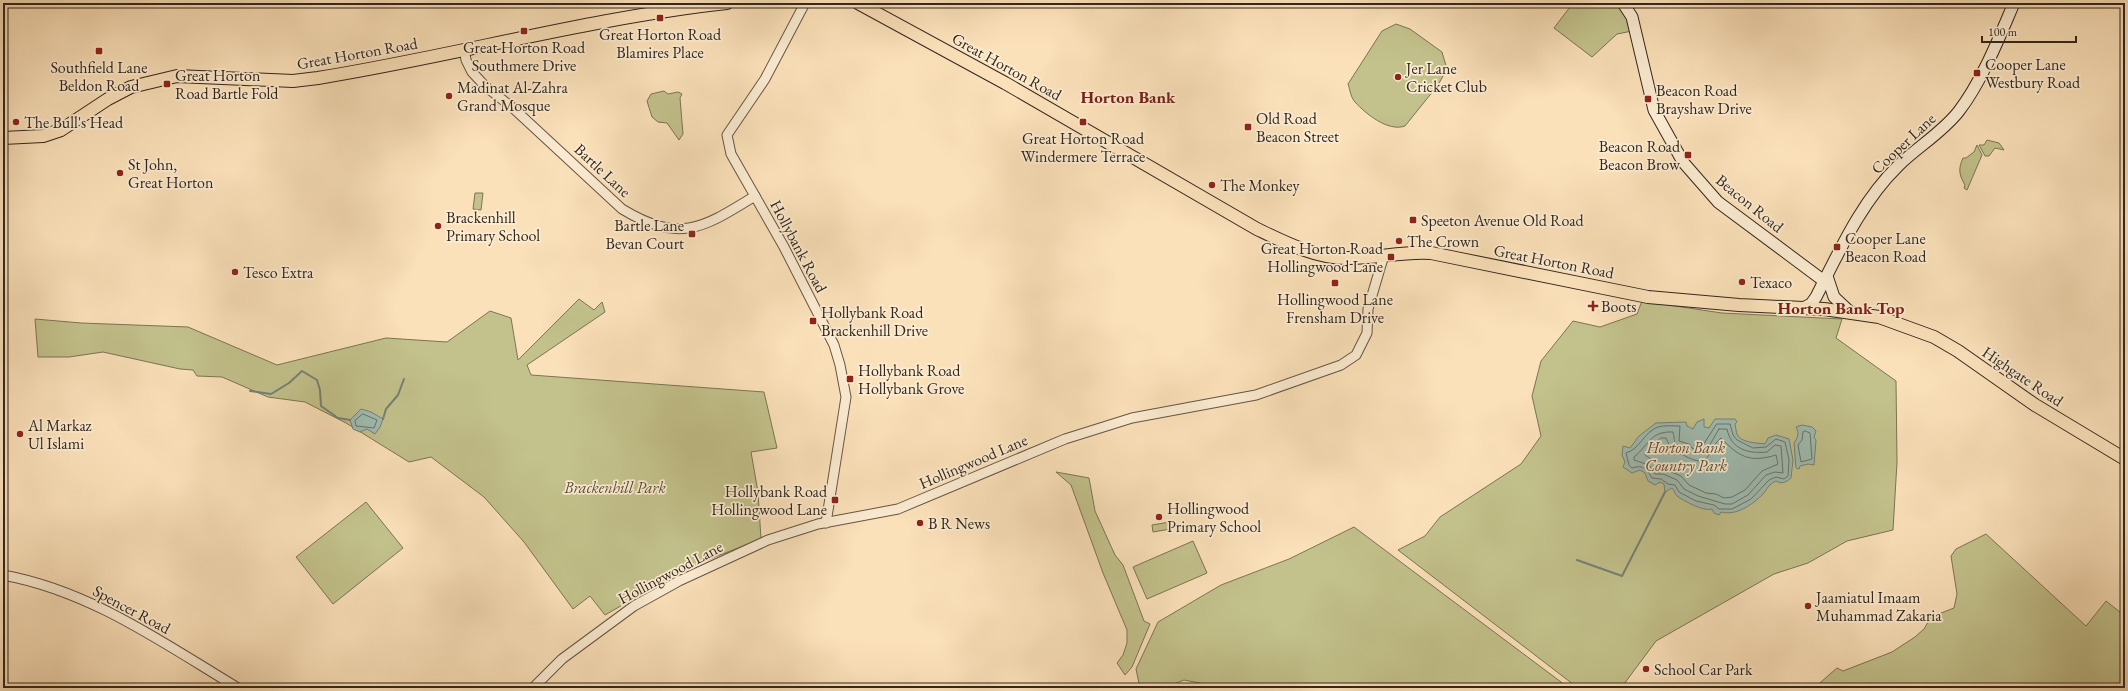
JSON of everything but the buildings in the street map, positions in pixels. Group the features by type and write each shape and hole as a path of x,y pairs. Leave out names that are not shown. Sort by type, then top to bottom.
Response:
{"main road":[{"name":"Great Horton Road","path":"3,138 42,136 61,130 108,99 131,87 177,76 292,81 347,73 679,8 726,3"},
{"name":"Great Horton Road","path":"858,3 1005,83 1270,236 1328,256 1346,258 1416,252 1431,253 1648,297 1739,305 1824,309 1880,317 1900,324"},
{"name":"Beacon Road","path":"1623,3 1632,17 1654,110 1683,162 1718,202 1825,278"},
{"name":"Cooper Lane","path":"1824,309 1825,278 1863,209 1898,166 1941,130 1959,112 1996,46 2014,3"},
{"path":"1803,308 1811,304 1825,278"},
{"path":"1825,278 1834,297 1850,312"},
{"name":"Highgate Road","path":"1900,324 1934,337 1958,351 2020,396 2125,459"}],"street":[{"name":"Hollybank Road","path":"806,3 765,79 727,135 731,154 834,345 840,365 846,397 826,524"},
{"name":"Bartle Lane","path":"464,49 466,60 472,72 485,86 518,113 622,209 641,220 663,228 681,230 716,220 755,196"},
{"name":"Hollingwood Lane","path":"533,688 562,659 612,621 658,592 768,540 826,524 898,509 1065,439 1102,427 1132,418 1256,395 1341,365 1356,355 1367,333 1368,309 1384,255"},
{"name":"Spencer Road","path":"3,575 54,588 102,607 238,688"}],"green space":[{"path":"1573,3 1620,3 1632,31 1617,34 1592,57 1554,28"},
{"name":"Jer Lane Cricket Club","path":"1396,24 1410,29 1442,52 1447,69 1438,85 1405,126 1398,127 1378,121 1365,112 1354,100 1348,84 1382,31"},
{"path":"664,91 668,94 678,92 682,94 680,98 683,134 679,140 667,123 658,122 652,117 647,101 651,94"},
{"path":"1987,140 1999,143 2004,150 1995,148 1989,156 1985,156 1979,145 1984,145"},
{"path":"1977,145 1982,155 1967,190 1964,188 1965,185 1960,175 1960,165 1963,158 1966,158 1974,152"},
{"path":"475,193 483,193 481,210 473,209"},
{"name":"Brackenhill Park","path":"579,299 594,310 602,302 605,312 527,365 531,375 764,392 777,448 751,452 758,492 761,539 687,568 605,615 590,596 573,609 524,542 484,497 431,457 409,462 346,423 305,402 268,397 222,377 197,376 193,370 180,369 103,352 69,357 38,357 35,319 81,323 188,327 277,365 386,338 447,342 490,311 511,318 518,360"},
{"name":"Horton Bank Country Park","path":"1642,301 1722,313 1842,319 1836,338 1896,381 1897,462 1893,530 1847,541 1808,563 1774,574 1656,641 1621,688 1578,688 1398,550 1425,536 1440,517 1521,464 1541,436 1532,396 1541,361 1573,321 1600,327 1637,314"},
{"path":"1056,472 1089,478 1095,511 1115,555 1123,565 1144,621 1150,624 1132,667 1125,675 1117,663 1123,655 1127,643 1127,630 1103,573 1071,485"},
{"path":"366,502 403,548 333,604 296,557"},
{"path":"1170,522 1171,529 1153,532 1152,525"},
{"path":"1354,527 1569,688 1205,688 1205,684 1184,680 1164,688 1140,688 1136,669 1158,622 1221,585 1289,559"},
{"path":"1986,534 2086,626 2106,601 2125,616 2125,688 1814,688 1837,668 1843,671 1892,652 1915,637 1924,629 1931,617 1954,608 1957,594 1951,556 1956,549"},
{"path":"1193,541 1207,573 1147,599 1133,567"}],"water":[{"path":"361,409 371,412 383,419 375,434 367,429 360,432 353,429 350,420"},
{"path":"1704,419 1704,427 1709,428 1715,419 1735,419 1737,422 1735,424 1737,433 1739,437 1745,441 1765,444 1768,438 1776,435 1789,439 1793,460 1791,478 1784,482 1774,482 1759,498 1744,509 1727,513 1721,512 1719,515 1714,513 1712,509 1708,510 1699,508 1684,501 1677,496 1672,488 1665,492 1664,484 1660,482 1655,485 1648,481 1645,473 1640,470 1632,473 1623,467 1625,462 1622,455 1623,446 1630,448 1639,436 1656,423 1686,422 1687,426 1693,429 1697,422"},
{"path":"1802,425 1812,427 1816,431 1814,437 1816,440 1814,465 1808,464 1800,466 1799,469 1796,468 1794,443 1798,434 1796,427"}],"waterway":[{"path":"250,391 271,394 289,383 302,371 317,380 320,390 321,406 338,418 350,420"},
{"path":"383,419 386,409 398,395 404,379"},
{"path":"1577,560 1622,576 1665,492"}],"place":[{"name":"Great Horton Road Blamires Place","path":"660,18"},
{"name":"Great Horton Road Southmere Drive","path":"524,31"},
{"name":"Southfield Lane Beldon Road","path":"99,51"},
{"name":"Cooper Lane Westbury Road","path":"1977,73"},
{"name":"Jer Lane Cricket Club","path":"1398,77"},
{"name":"Great Horton Road Bartle Fold","path":"167,84"},
{"name":"Madinat Al-Zahra Grand Mosque","path":"449,96"},
{"name":"Beacon Road Brayshaw Drive","path":"1648,99"},
{"name":"The Bull's Head","path":"16,122"},
{"name":"Great Horton Road Windermere Terrace","path":"1083,122"},
{"name":"Old Road Beacon Street","path":"1248,127"},
{"name":"Beacon Road Beacon Brow","path":"1688,155"},
{"name":"St John, Great Horton","path":"120,173"},
{"name":"The Monkey","path":"1212,185"},
{"name":"Speeton Avenue Old Road","path":"1413,220"},
{"name":"Brackenhill Primary School","path":"438,226"},
{"name":"Bartle Lane Bevan Court","path":"692,234"},
{"name":"The Crown","path":"1399,241"},
{"name":"Cooper Lane Beacon Road","path":"1837,247"},
{"name":"Great Horton Road Hollingwood Lane","path":"1391,257"},
{"name":"Tesco Extra","path":"235,272"},
{"name":"Texaco","path":"1742,282"},
{"name":"Hollingwood Lane Frensham Drive","path":"1335,283"},
{"name":"Boots","path":"1593,306"},
{"name":"Hollybank Road Brackenhill Drive","path":"813,321"},
{"name":"Hollybank Road Hollybank Grove","path":"850,379"},
{"name":"Al Markaz Ul Islami","path":"20,434"},
{"name":"Hollybank Road Hollingwood Lane","path":"835,500"},
{"name":"Hollingwood Primary School","path":"1159,517"},
{"name":"B R News","path":"920,523"},
{"name":"Jaamiatul Imaam Muhammad Zakaria","path":"1808,606"},
{"name":"School Car Park","path":"1646,669"}],"district":[{"name":"Horton Bank","path":"1128,97"},
{"name":"Horton Bank Top","path":"1841,308"}]}
